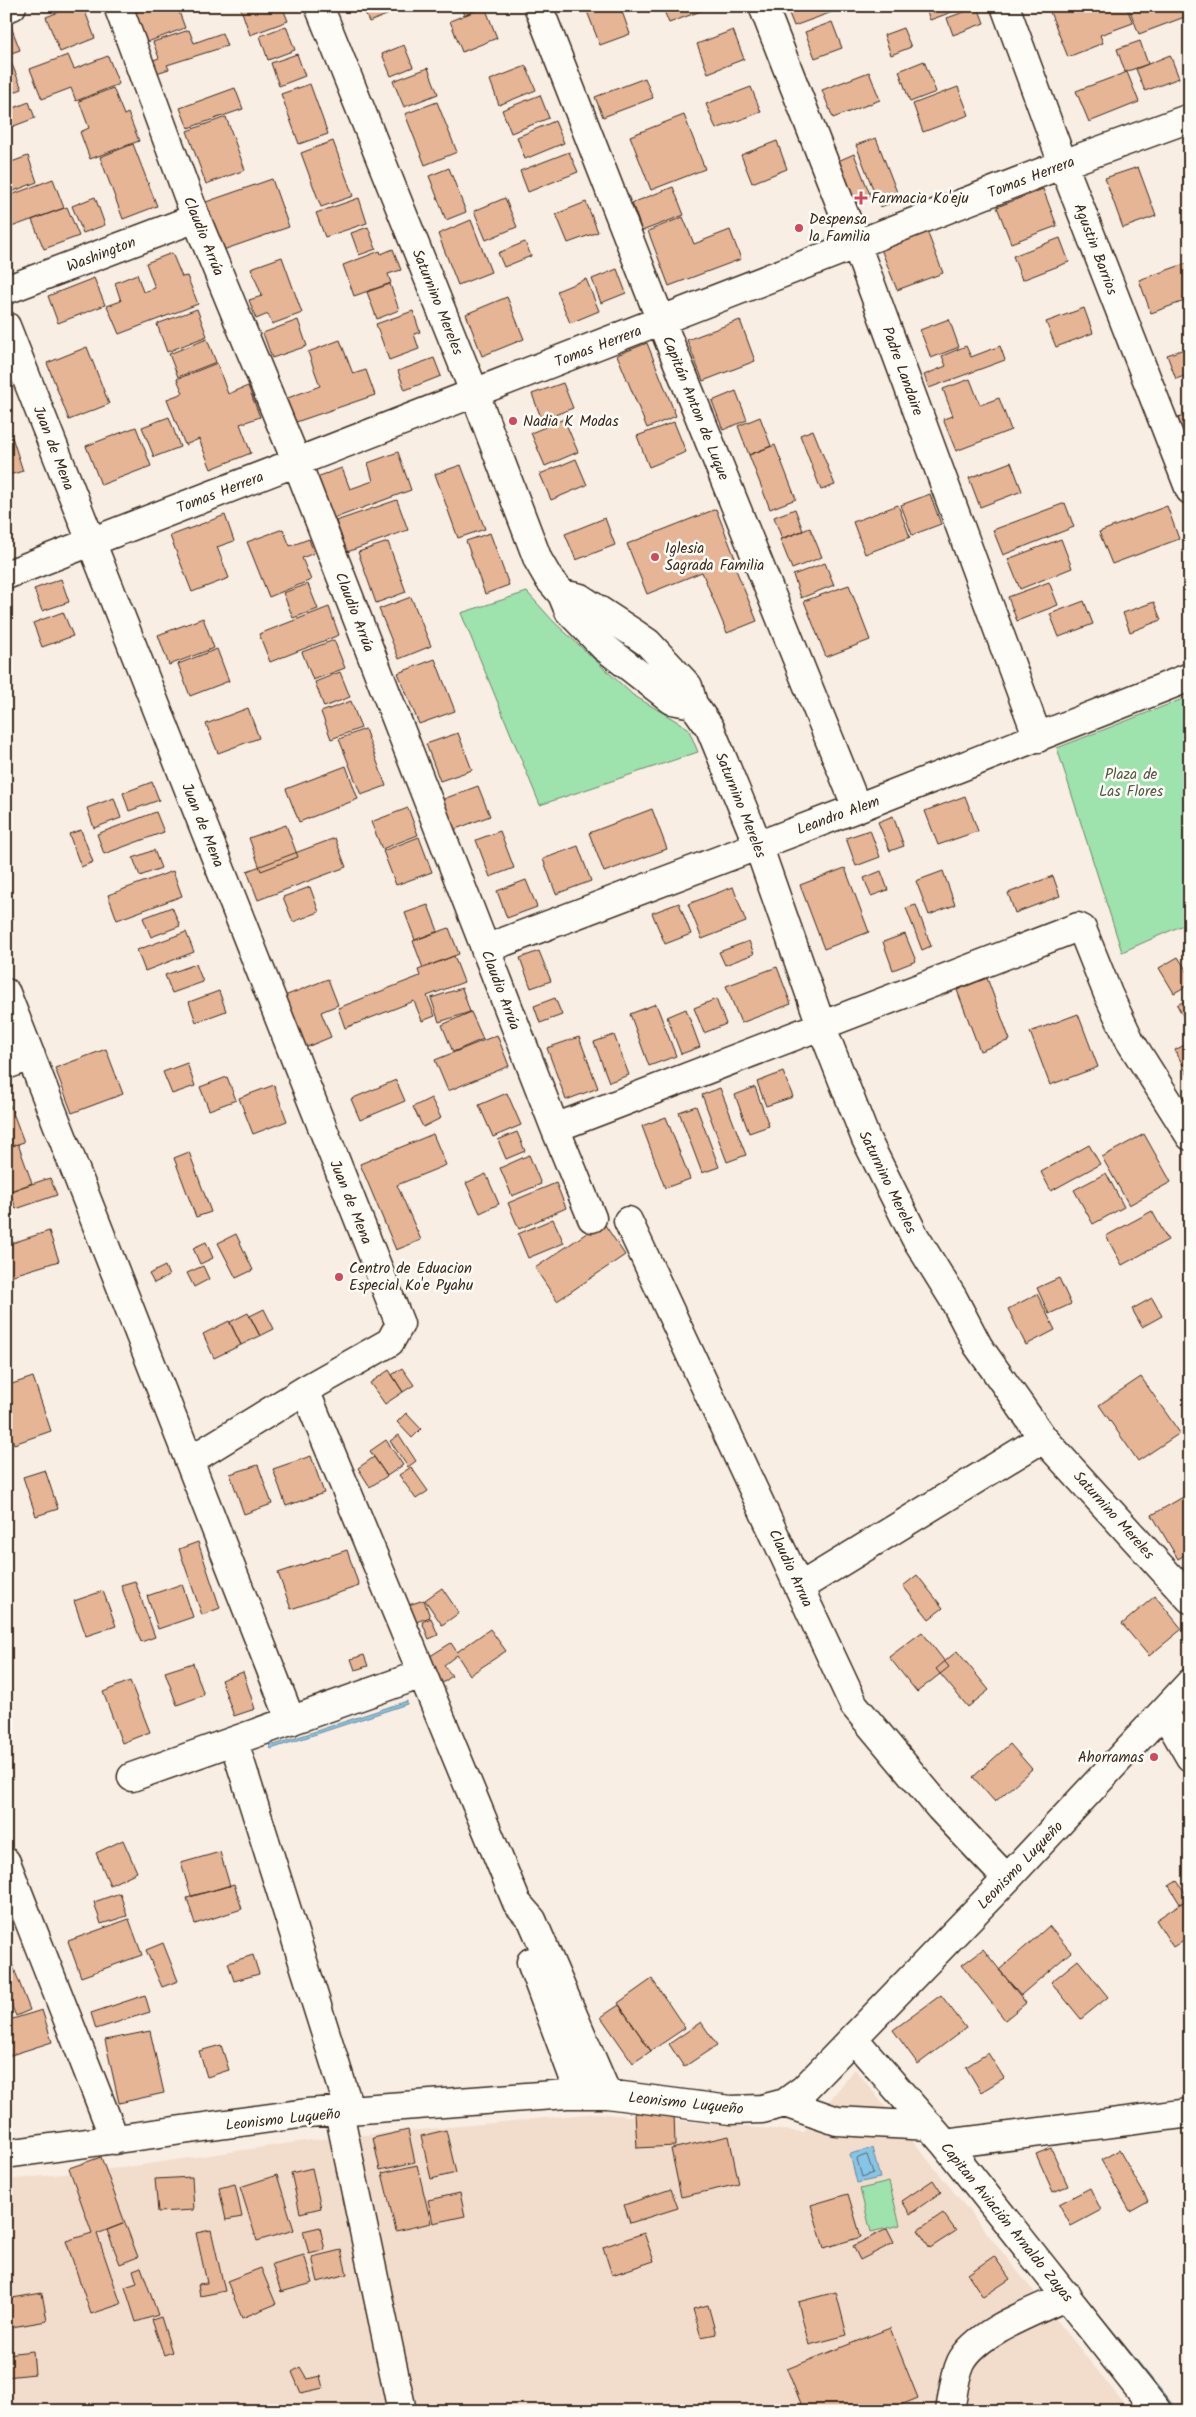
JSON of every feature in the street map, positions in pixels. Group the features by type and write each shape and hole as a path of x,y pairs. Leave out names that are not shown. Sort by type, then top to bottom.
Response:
{"street":[{"path":"6,8 12,6"},
{"name":"Claudio Arrúa","path":"118,6 196,218 297,463 555,1128 592,1218"},
{"name":"Saturnino Mereles","path":"319,6 475,394 538,560 549,579 562,594 569,610 623,663 672,700 692,704 710,728 758,844 821,1025 866,1139 915,1237 954,1298 978,1346 1043,1438 1190,1598"},
{"name":"Capitán Anton de Luque","path":"538,6 660,321 857,808"},
{"name":"Padre Landaire","path":"763,6 856,244 1038,738"},
{"name":"Agustin Barrios","path":"1005,6 1063,164 1190,490"},
{"name":"Tomas Herrera","path":"6,574 475,394 1063,164 1190,118"},
{"name":"Washington","path":"6,290 196,218"},
{"name":"Juan de Mena","path":"6,326 400,1324 390,1342 305,1390"},
{"name":"Leandro Alem","path":"486,949 758,844 857,808 1190,677"},
{"path":"555,1128 1080,927 1130,1040 1190,1136"},
{"path":"6,994 18,1060 190,1461 291,1721"},
{"name":"Claudio Arrua","path":"628,1221 854,1705 940,1808 1007,1879"},
{"path":"190,1461 305,1390 517,1903 532,1920 607,2094"},
{"path":"800,1587 1043,1438"},
{"path":"132,1777 422,1674"},
{"name":"Leonismo Luqueño","path":"6,2154 307,2114 580,2094 607,2094 730,2110 762,2109 786,2103 804,2089 1007,1879 1190,1684"},
{"path":"1164,1712 1190,1757"},
{"path":"234,1742 344,2112 402,2411"},
{"path":"6,1862 115,2140"},
{"path":"517,1903 517,1924 580,2094"},
{"name":"Capitan Aviación Arnaldo Zayas","path":"853,2038 937,2135 1157,2411"},
{"path":"786,2103 837,2121 937,2135 1190,2113"},
{"path":"950,2411 957,2372 967,2352 992,2332 1067,2296"}],"shaded area":[{"path":"855,2069 1130,2411 6,2411 6,2180 128,2167 311,2140 597,2113 804,2132"}],"green space":[{"path":"527,592 554,622 633,695 688,728 698,752 540,805 461,613"},
{"name":"Plaza de Las Flores","path":"1190,696 1190,922 1122,952 1057,748"},
{"path":"889,2182 900,2225 871,2232 860,2189"}],"water":[{"path":"407,1701 407,1704 271,1749 267,1739 270,1737 274,1745"},
{"path":"872,2148 880,2178 857,2183 850,2154"},
{"path":"967,2151 1178,2411 1175,2411 965,2153"}],"building":[{"path":"74,6 83,6 95,38 60,52 46,17"},
{"path":"139,6 177,6 185,28 142,44 130,9"},
{"path":"240,6 282,6 288,21 250,35"},
{"path":"362,6 386,6 389,14 369,22"},
{"path":"461,6 487,6 465,15"},
{"path":"585,6 620,6 630,34 600,45"},
{"path":"662,6 714,6 669,23"},
{"path":"786,6 842,6 843,8 794,26"},
{"path":"925,6 959,6 960,9 930,20"},
{"path":"1126,6 1133,23 1100,35 1103,43 1068,57 1048,7"},
{"path":"1128,6 1190,6 1190,15 1139,34"},
{"path":"485,7 497,38 462,52 450,21"},
{"path":"978,7 984,23 953,35 947,18"},
{"path":"832,22 842,48 815,58 805,32"},
{"path":"10,24 20,50 6,55 6,25"},
{"path":"286,26 295,50 268,60 260,36"},
{"path":"903,28 911,47 891,55 884,35"},
{"path":"189,30 194,43 222,33 227,46 167,65 169,69 150,75 145,63 159,58 153,42"},
{"path":"733,30 744,59 708,73 697,44"},
{"path":"1140,41 1148,64 1125,72 1117,49"},
{"path":"404,45 413,67 391,76 382,54"},
{"path":"297,54 305,76 279,86 271,63"},
{"path":"68,55 74,69 108,56 119,84 76,101 71,88 42,99 30,69"},
{"path":"1170,55 1179,78 1145,91 1136,69"},
{"path":"924,61 936,92 910,102 899,71"},
{"path":"11,62 22,89 6,95 6,64"},
{"path":"526,66 536,90 499,105 490,80"},
{"path":"428,68 438,94 404,107 393,81"},
{"path":"869,72 880,100 833,118 822,90"},
{"path":"1127,72 1139,102 1089,122 1076,91"},
{"path":"645,78 653,98 603,117 595,97"},
{"path":"310,84 328,134 299,144 281,94"},
{"path":"751,87 761,112 716,129 706,104"},
{"path":"958,87 969,115 923,132 913,104"},
{"path":"113,88 124,115 128,113 139,141 90,159 80,132 89,128 79,101"},
{"path":"235,88 243,109 188,128 180,108"},
{"path":"540,95 549,118 511,133 502,110"},
{"path":"29,102 35,118 6,129 6,111"},
{"path":"437,102 457,152 425,165 405,114"},
{"path":"684,115 705,169 651,190 630,136"},
{"path":"226,117 245,170 206,184 187,131"},
{"path":"555,121 564,143 525,159 517,137"},
{"path":"876,138 900,200 880,207 856,145"},
{"path":"333,141 353,196 321,207 301,153"},
{"path":"777,141 787,169 752,183 741,155"},
{"path":"133,144 157,206 123,219 100,157"},
{"path":"569,152 578,172 528,192 520,171"},
{"path":"854,154 871,197 854,203 838,161"},
{"path":"28,156 37,182 6,194 6,164"},
{"path":"1138,167 1156,216 1123,228 1105,178"},
{"path":"449,168 466,212 446,220 429,176"},
{"path":"53,179 64,208 6,229 6,197"},
{"path":"272,179 289,227 223,250 206,202"},
{"path":"673,187 684,215 642,231 632,203"},
{"path":"1043,189 1057,226 1011,243 997,207"},
{"path":"95,197 105,225 83,233 72,206"},
{"path":"359,198 367,223 325,237 316,213"},
{"path":"505,198 517,227 486,240 474,211"},
{"path":"586,202 598,232 568,243 556,214"},
{"path":"67,207 79,236 44,249 32,220"},
{"path":"683,217 694,244 730,230 741,259 669,286 648,231"},
{"path":"471,220 491,272 458,285 438,234"},
{"path":"368,227 376,249 359,255 351,233"},
{"path":"927,231 943,273 897,290 881,249"},
{"path":"1060,238 1069,262 1022,280 1013,256"},
{"path":"525,242 531,256 504,267 498,253"},
{"path":"393,249 401,270 388,274 391,283 354,296 343,265 380,251 381,254"},
{"path":"172,253 182,277 187,276 198,304 119,334 107,306 121,301 115,283 137,274 143,292 155,288 146,263"},
{"path":"282,257 302,313 272,324 268,314 256,319 249,300 262,296 251,268"},
{"path":"1190,262 1190,299 1151,313 1139,280"},
{"path":"617,269 626,293 601,303 592,279"},
{"path":"94,278 105,305 58,323 48,296"},
{"path":"586,279 599,311 570,323 557,291"},
{"path":"390,284 399,310 377,319 367,292"},
{"path":"507,297 524,339 482,356 466,314"},
{"path":"1084,308 1093,333 1056,347 1046,322"},
{"path":"197,309 207,336 167,352 157,324"},
{"path":"413,311 420,332 414,334 419,349 389,360 376,324"},
{"path":"949,319 959,347 931,358 920,330"},
{"path":"298,320 307,346 272,358 263,333"},
{"path":"740,320 755,361 703,381 687,340"},
{"path":"207,339 216,362 178,377 169,354"},
{"path":"340,340 353,374 366,370 375,395 293,423 285,399 320,386 308,352"},
{"path":"647,343 676,416 647,428 617,355"},
{"path":"966,346 971,357 1000,346 1005,360 929,388 924,375 946,366 942,356"},
{"path":"87,347 109,404 69,420 47,363"},
{"path":"1190,347 1190,374 1176,379 1167,355"},
{"path":"434,358 441,376 405,390 398,371"},
{"path":"217,363 228,394 248,386 260,417 240,424 251,453 211,469 199,439 185,445 167,399 183,393 177,379"},
{"path":"970,379 980,405 999,398 1011,430 956,451 943,419 953,416 943,389"},
{"path":"563,383 573,408 542,420 532,394"},
{"path":"736,391 747,420 723,430 712,401"},
{"path":"1190,414 1190,451 1178,418"},
{"path":"169,417 180,447 154,457 142,427"},
{"path":"760,417 771,446 749,455 738,426"},
{"path":"564,419 578,452 545,466 531,433"},
{"path":"674,422 686,452 649,467 637,436"},
{"path":"136,427 151,466 101,485 86,446"},
{"path":"813,430 835,485 821,490 800,435"},
{"path":"12,437 23,471 6,476 6,439"},
{"path":"775,445 796,499 770,509 749,455"},
{"path":"398,452 411,490 327,521 311,479 342,468 350,489 373,481 368,463"},
{"path":"576,459 587,485 551,500 540,474"},
{"path":"1011,462 1022,491 980,507 969,478"},
{"path":"461,465 485,529 458,538 435,474"},
{"path":"930,494 941,524 912,535 901,505"},
{"path":"397,500 408,530 347,552 336,521"},
{"path":"1065,503 1074,527 1003,555 993,530"},
{"path":"898,505 910,537 865,554 853,522"},
{"path":"1167,506 1179,539 1112,564 1099,532"},
{"path":"716,509 735,558 732,560 757,621 727,633 702,572 647,594 627,544"},
{"path":"795,509 803,531 782,539 774,517"},
{"path":"225,515 234,541 217,547 229,578 192,592 170,536"},
{"path":"605,518 615,545 576,560 565,534"},
{"path":"810,528 822,557 792,569 780,539"},
{"path":"283,529 290,546 309,539 314,553 302,558 311,580 269,597 247,542"},
{"path":"490,533 509,585 485,594 466,541"},
{"path":"1061,539 1072,568 1020,589 1008,559"},
{"path":"388,542 406,592 376,603 358,552"},
{"path":"825,563 834,585 801,598 793,575"},
{"path":"61,579 69,602 42,611 34,589"},
{"path":"1049,582 1058,605 1017,621 1008,597"},
{"path":"308,584 318,609 293,618 283,593"},
{"path":"849,585 870,640 826,657 804,601"},
{"path":"411,597 431,646 399,659 379,609"},
{"path":"1084,601 1093,624 1059,637 1050,614"},
{"path":"1154,602 1161,620 1130,632 1123,613"},
{"path":"329,607 339,635 270,662 259,634"},
{"path":"63,612 73,636 42,647 33,623"},
{"path":"203,618 214,648 169,665 158,635"},
{"path":"334,640 345,668 313,680 302,652"},
{"path":"217,649 229,681 190,696 178,664"},
{"path":"435,659 455,711 419,724 398,673"},
{"path":"340,672 350,697 324,707 315,682"},
{"path":"351,701 361,728 331,739 321,712"},
{"path":"248,708 259,738 218,753 206,724"},
{"path":"365,729 386,786 361,795 339,739"},
{"path":"458,733 472,770 440,781 426,744"},
{"path":"346,766 358,799 299,822 286,789"},
{"path":"152,782 159,800 129,811 123,793"},
{"path":"478,786 490,816 453,830 441,800"},
{"path":"965,796 978,831 938,845 925,811"},
{"path":"114,798 121,818 94,828 87,808"},
{"path":"408,808 418,835 382,849 371,822"},
{"path":"652,809 667,849 604,872 589,833"},
{"path":"156,812 164,832 104,854 97,834"},
{"path":"893,816 904,846 890,851 878,822"},
{"path":"286,825 298,857 261,871 249,838"},
{"path":"81,830 93,862 81,867 69,834"},
{"path":"870,830 880,857 856,866 846,838"},
{"path":"500,831 514,868 490,877 476,840"},
{"path":"419,837 432,872 396,885 383,851"},
{"path":"335,838 346,867 258,900 247,871"},
{"path":"578,846 591,881 556,894 543,859"},
{"path":"154,850 161,868 140,876 133,858"},
{"path":"845,868 869,932 824,949 800,885"},
{"path":"173,871 182,896 117,920 108,895"},
{"path":"881,871 888,890 871,896 864,878"},
{"path":"943,871 955,905 929,915 916,881"},
{"path":"1053,876 1060,896 1015,913 1008,893"},
{"path":"526,880 537,907 507,918 497,891"},
{"path":"310,887 319,912 293,922 283,897"},
{"path":"733,887 746,922 702,939 688,904"},
{"path":"679,903 691,934 665,944 652,913"},
{"path":"428,905 438,931 415,940 405,913"},
{"path":"916,905 931,946 922,950 906,908"},
{"path":"172,907 180,926 151,937 143,918"},
{"path":"449,928 459,954 423,968 413,941"},
{"path":"186,932 194,952 145,971 137,950"},
{"path":"905,934 916,961 893,970 883,942"},
{"path":"749,941 754,954 725,965 719,952"},
{"path":"539,951 551,981 531,988 520,958"},
{"path":"454,956 464,982 427,996 435,1016 422,1021 414,1001 345,1028 338,1008 420,976 418,970"},
{"path":"1178,957 1190,976 1190,984 1174,993 1159,968"},
{"path":"196,964 203,982 172,993 165,975"},
{"path":"777,967 791,1004 741,1023 726,986"},
{"path":"987,978 1010,1040 980,1051 957,990"},
{"path":"328,979 338,1005 321,1012 331,1037 302,1049 282,997"},
{"path":"462,988 470,1012 439,1022 431,998"},
{"path":"219,991 226,1011 196,1022 189,1002"},
{"path":"555,998 562,1015 540,1023 534,1006"},
{"path":"1190,998 1190,1029 1177,1005"},
{"path":"716,999 726,1024 704,1033 694,1008"},
{"path":"656,1004 676,1056 649,1066 630,1014"},
{"path":"686,1009 700,1047 681,1054 667,1017"},
{"path":"471,1012 483,1039 453,1052 442,1025"},
{"path":"1078,1014 1098,1067 1050,1085 1030,1032"},
{"path":"497,1035 509,1066 448,1091 435,1060"},
{"path":"614,1035 629,1075 609,1082 594,1042"},
{"path":"579,1037 598,1088 566,1100 547,1048"},
{"path":"1190,1042 1190,1079 1175,1050"},
{"path":"106,1049 123,1094 72,1113 55,1068"},
{"path":"187,1063 195,1086 172,1094 163,1072"},
{"path":"783,1072 793,1097 766,1106 757,1082"},
{"path":"227,1077 236,1100 209,1110 200,1087"},
{"path":"396,1080 405,1101 360,1120 351,1099"},
{"path":"274,1085 287,1121 253,1134 239,1098"},
{"path":"755,1087 769,1126 749,1133 735,1095"},
{"path":"720,1088 746,1155 727,1162 702,1095"},
{"path":"507,1093 521,1125 493,1137 479,1105"},
{"path":"431,1098 441,1118 423,1127 413,1107"},
{"path":"10,1105 24,1142 6,1148 6,1106"},
{"path":"696,1106 719,1167 702,1173 679,1112"},
{"path":"666,1117 690,1179 665,1188 642,1126"},
{"path":"517,1132 525,1151 506,1159 498,1140"},
{"path":"433,1134 446,1165 397,1185 421,1240 396,1250 360,1164"},
{"path":"1144,1134 1171,1182 1129,1205 1102,1157"},
{"path":"18,1144 32,1183 6,1193 6,1148"},
{"path":"1089,1145 1100,1164 1051,1191 1041,1172"},
{"path":"189,1152 211,1212 196,1217 174,1158"},
{"path":"529,1155 541,1184 512,1196 500,1168"},
{"path":"1106,1173 1124,1207 1093,1224 1074,1190"},
{"path":"486,1174 499,1204 480,1213 466,1183"},
{"path":"50,1178 57,1195 16,1209 10,1191"},
{"path":"556,1183 566,1208 519,1229 508,1203"},
{"path":"1152,1211 1168,1240 1122,1265 1106,1236"},
{"path":"553,1219 564,1243 528,1258 518,1234"},
{"path":"603,1222 625,1255 557,1301 535,1268"},
{"path":"49,1231 59,1261 10,1276 6,1264 6,1245"},
{"path":"236,1234 253,1270 236,1278 218,1243"},
{"path":"206,1242 213,1258 200,1264 193,1248"},
{"path":"165,1266 169,1276 154,1283 149,1274"},
{"path":"203,1266 209,1279 194,1287 187,1273"},
{"path":"1190,1277 1190,1289 1185,1279"},
{"path":"1059,1278 1071,1304 1049,1314 1037,1288"},
{"path":"1037,1294 1055,1330 1026,1345 1008,1309"},
{"path":"1152,1298 1162,1316 1142,1327 1132,1309"},
{"path":"264,1309 274,1329 260,1336 250,1316"},
{"path":"248,1313 260,1336 241,1345 230,1322"},
{"path":"229,1321 241,1345 214,1358 203,1334"},
{"path":"402,1368 414,1385 403,1392 392,1375"},
{"path":"389,1370 403,1392 385,1404 370,1383"},
{"path":"33,1377 51,1431 14,1444 6,1422 6,1386"},
{"path":"1141,1377 1180,1433 1138,1461 1099,1405"},
{"path":"406,1413 421,1429 412,1438 397,1422"},
{"path":"399,1435 416,1461 408,1467 390,1441"},
{"path":"386,1440 403,1465 387,1476 370,1451"},
{"path":"311,1456 324,1493 286,1506 273,1469"},
{"path":"374,1457 387,1476 370,1487 358,1468"},
{"path":"258,1465 272,1504 244,1514 230,1474"},
{"path":"411,1467 428,1491 416,1499 399,1475"},
{"path":"45,1470 58,1509 36,1516 23,1477"},
{"path":"1190,1493 1190,1552 1178,1559 1152,1515"},
{"path":"198,1542 220,1608 202,1615 179,1549"},
{"path":"347,1550 359,1586 291,1609 278,1573"},
{"path":"1190,1561 1190,1579 1180,1569"},
{"path":"917,1575 943,1608 929,1619 903,1586"},
{"path":"135,1581 155,1637 141,1642 121,1585"},
{"path":"182,1584 193,1617 158,1629 147,1596"},
{"path":"442,1588 459,1613 442,1625 425,1600"},
{"path":"103,1591 116,1626 86,1636 74,1601"},
{"path":"1155,1596 1182,1629 1149,1656 1122,1624"},
{"path":"424,1600 430,1617 405,1626 399,1608"},
{"path":"431,1618 438,1635 429,1639 422,1622"},
{"path":"490,1629 506,1651 470,1675 457,1655 444,1665 452,1676 436,1688 427,1658 451,1643 457,1652"},
{"path":"922,1632 949,1667 917,1692 889,1657"},
{"path":"957,1651 989,1690 968,1707 936,1669"},
{"path":"364,1655 368,1666 355,1670 351,1659"},
{"path":"193,1663 204,1695 177,1705 165,1672"},
{"path":"243,1672 255,1709 234,1716 221,1680"},
{"path":"130,1681 150,1732 122,1743 103,1692"},
{"path":"1010,1744 1032,1769 995,1802 973,1777"},
{"path":"123,1840 137,1872 110,1885 96,1853"},
{"path":"220,1852 230,1886 191,1896 181,1863"},
{"path":"1177,1881 1189,1898 1180,1904 1169,1886"},
{"path":"234,1884 242,1909 195,1924 187,1898"},
{"path":"120,1893 127,1916 101,1924 94,1902"},
{"path":"1189,1898 1190,1936 1173,1947 1156,1920"},
{"path":"129,1919 142,1955 81,1977 68,1941"},
{"path":"1049,1926 1071,1952 1021,1995 999,1970"},
{"path":"163,1943 178,1981 162,1987 146,1950"},
{"path":"983,1949 1026,2003 1005,2020 962,1965"},
{"path":"253,1955 259,1974 234,1981 228,1963"},
{"path":"1078,1960 1108,1997 1081,2019 1051,1982"},
{"path":"11,1961 30,2010 16,2016 6,1992 6,1963"},
{"path":"652,1979 685,2028 651,2051 618,2003"},
{"path":"145,1995 150,2012 96,2029 91,2013"},
{"path":"941,1995 966,2028 918,2064 893,2030"},
{"path":"619,2005 651,2051 633,2063 601,2017"},
{"path":"42,2010 52,2042 8,2056 6,2021"},
{"path":"701,2022 717,2045 684,2067 669,2044"},
{"path":"150,2031 164,2093 119,2103 105,2040"},
{"path":"221,2045 229,2070 207,2077 199,2051"},
{"path":"988,2053 1004,2078 981,2092 966,2067"},
{"path":"674,2112 675,2146 637,2148 635,2113"},
{"path":"408,2130 415,2162 380,2170 373,2138"},
{"path":"446,2130 456,2173 431,2179 421,2136"},
{"path":"729,2136 739,2184 681,2197 671,2149"},
{"path":"1051,2148 1068,2186 1053,2192 1036,2154"},
{"path":"1119,2150 1148,2201 1130,2211 1101,2160"},
{"path":"101,2157 125,2223 97,2234 121,2304 91,2314 66,2241 92,2233 69,2168"},
{"path":"417,2165 431,2223 396,2231 382,2173"},
{"path":"312,2168 321,2208 300,2213 291,2173"},
{"path":"277,2175 294,2230 257,2241 240,2187"},
{"path":"192,2177 194,2210 158,2212 155,2179"},
{"path":"933,2180 941,2192 910,2214 902,2201"},
{"path":"235,2184 242,2217 226,2220 219,2188"},
{"path":"1090,2188 1101,2210 1071,2226 1059,2204"},
{"path":"671,2189 678,2208 630,2223 624,2205"},
{"path":"460,2193 465,2216 433,2223 428,2200"},
{"path":"848,2194 861,2237 824,2248 811,2205"},
{"path":"943,2213 956,2231 930,2248 918,2230"},
{"path":"125,2223 138,2257 120,2264 107,2230"},
{"path":"320,2227 325,2250 309,2254 303,2231"},
{"path":"887,2229 894,2243 860,2260 853,2246"},
{"path":"211,2230 225,2291 200,2296 198,2284 207,2283 196,2233"},
{"path":"644,2233 654,2261 612,2275 603,2247"},
{"path":"341,2250 347,2274 318,2282 312,2257"},
{"path":"304,2255 313,2283 281,2292 272,2264"},
{"path":"994,2256 1010,2279 983,2297 968,2274"},
{"path":"141,2267 158,2315 136,2322 125,2287 137,2283 133,2270"},
{"path":"261,2268 276,2304 242,2318 227,2281"},
{"path":"836,2292 847,2335 809,2345 798,2302"},
{"path":"42,2293 47,2321 6,2328 6,2299"},
{"path":"708,2305 716,2334 701,2337 693,2309"},
{"path":"161,2317 172,2352 164,2355 152,2320"},
{"path":"890,2328 918,2398 886,2411 804,2411 787,2369"},
{"path":"33,2351 35,2374 6,2377 6,2354"},
{"path":"300,2367 307,2379 320,2376 323,2388 301,2393 292,2372"}],"place":[{"name":"Farmacia Ko'eju","path":"861,198"},
{"name":"Despensa la Familia","path":"799,228"},
{"name":"Nadia K Modas","path":"513,421"},
{"name":"Iglesia Sagrada Familia","path":"655,557"},
{"name":"Centro de Eduacion Especial Ko'e Pyahu","path":"339,1277"},
{"name":"Ahorramas","path":"1154,1757"}]}
